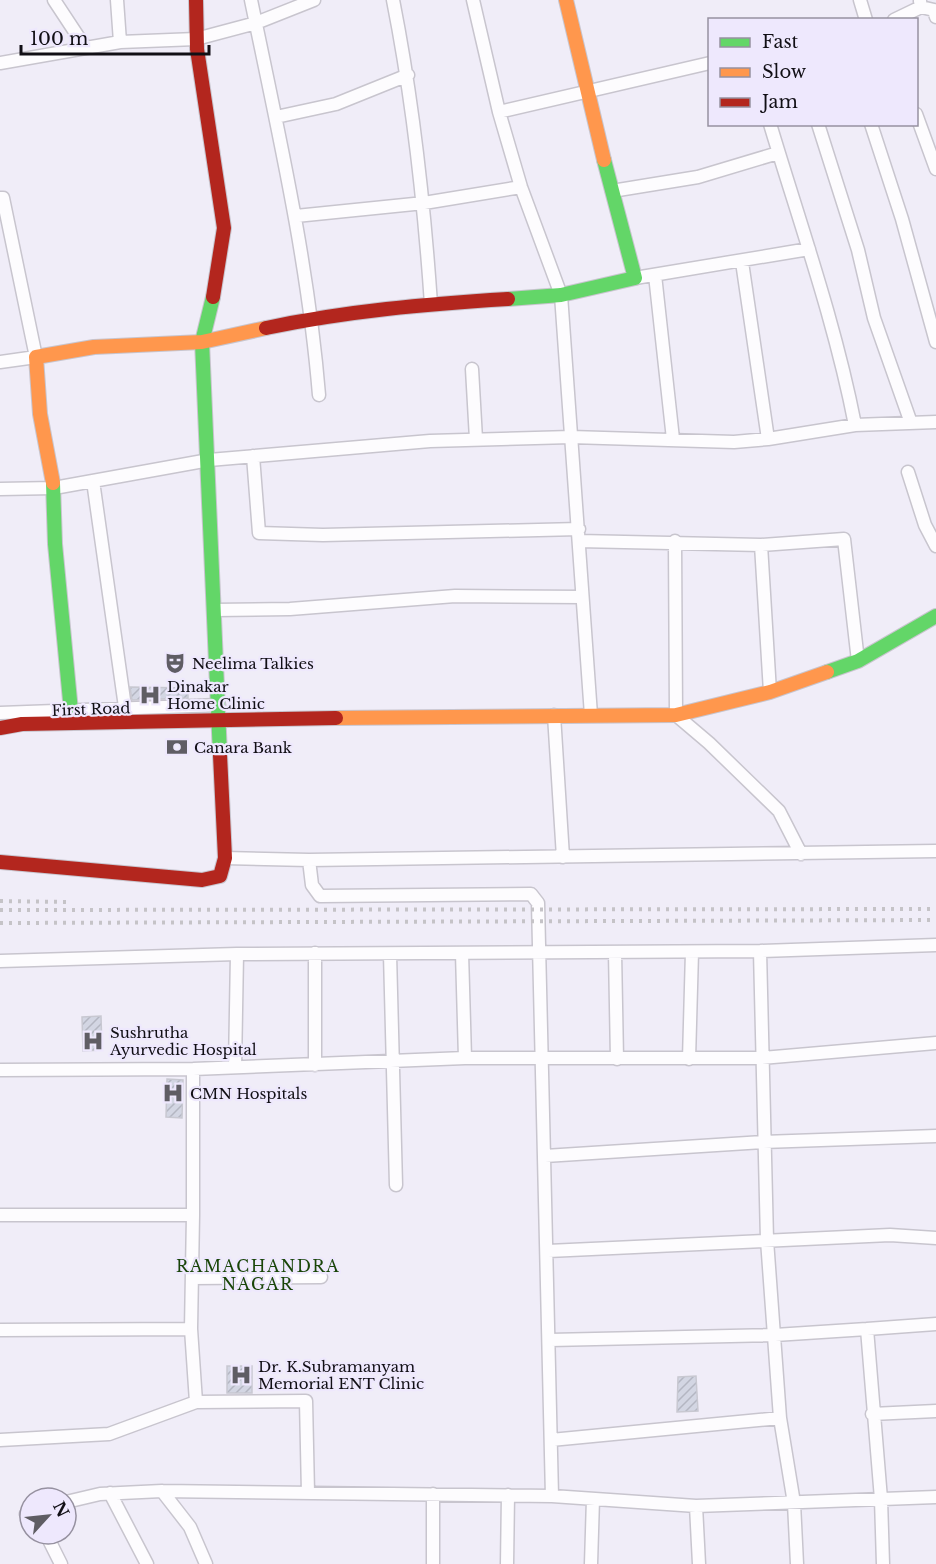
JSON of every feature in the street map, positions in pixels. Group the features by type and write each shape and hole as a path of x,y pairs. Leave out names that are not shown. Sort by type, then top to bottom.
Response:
{"street":[{"path":"54,0 85,47"},
{"path":"117,0 120,42"},
{"path":"0,862 202,880 220,876 225,858 202,342 216,286 224,228 196,39 196,0"},
{"path":"251,0 296,216 313,318 319,395"},
{"path":"0,63 120,42 196,39 256,23 314,0"},
{"path":"393,0 408,75 424,203 431,304"},
{"path":"473,0 499,112 520,187 561,295 591,715"},
{"path":"566,0 586,91 635,278"},
{"path":"860,0 865,18"},
{"path":"897,18 920,4 935,12"},
{"path":"499,112 708,63"},
{"path":"276,117 336,104 408,75"},
{"path":"918,120 936,169"},
{"path":"771,126 809,249 846,380 855,424"},
{"path":"819,126 858,250 874,318 911,423"},
{"path":"872,126 902,219 936,342"},
{"path":"612,191 698,177 778,153"},
{"path":"296,216 424,203 520,187"},
{"path":"0,198 3,198 36,357 40,414 54,488 55,544 71,711"},
{"path":"0,362 94,346 202,342 313,318 431,304 561,295 635,278 742,262 809,249"},
{"path":"742,262 768,439"},
{"path":"655,275 674,439"},
{"path":"472,369 476,439"},
{"path":"0,489 54,488 208,460 476,439 571,437 734,442 768,439 855,424 936,422"},
{"path":"253,456 259,533 579,535 761,544 844,539 858,661"},
{"path":"908,472 925,525 936,546"},
{"path":"93,481 125,707"},
{"path":"675,541 676,715"},
{"path":"761,544 770,692"},
{"path":"214,610 290,609 456,596 582,597"},
{"path":"0,728 56,722 189,721 220,712 676,715 770,692 858,661 936,616"},
{"name":"First Road","path":"0,713 125,707 220,712"},
{"path":"554,715 563,857"},
{"path":"676,715 710,743 779,811 801,854"},
{"path":"225,858 309,860 936,851"},
{"path":"309,860 312,885 320,896 531,894 538,903 546,1156 552,1496"},
{"path":"0,961 237,954 760,951 936,945"},
{"path":"760,951 767,1240 780,1418 794,1503 797,1564"},
{"path":"615,952 617,1059"},
{"path":"689,1059 692,952"},
{"path":"315,953 315,1065"},
{"path":"462,953 465,1058"},
{"path":"235,1067 237,954"},
{"path":"390,954 396,1185"},
{"path":"0,1070 193,1069 465,1058 761,1058 936,1043"},
{"path":"193,1069 191,1329 196,1402"},
{"path":"546,1156 763,1142 936,1136"},
{"path":"0,1215 193,1215"},
{"path":"548,1251 890,1235 936,1238"},
{"path":"192,1278 321,1277"},
{"path":"550,1340 775,1335 936,1324"},
{"path":"0,1329 191,1329"},
{"path":"867,1329 872,1414 881,1499 883,1564"},
{"path":"0,1440 109,1434 196,1402 306,1401 308,1493"},
{"path":"872,1414 936,1411"},
{"path":"551,1440 780,1418"},
{"path":"162,1491 190,1527 206,1564"},
{"path":"78,1500 110,1493 162,1491 552,1496 696,1506 936,1497"},
{"path":"110,1493 147,1564"},
{"path":"433,1494 433,1564"},
{"path":"507,1564 508,1495"},
{"path":"591,1564 593,1499"},
{"path":"696,1506 699,1564"},
{"path":"52,1546 61,1564"}],"building":[{"path":"130,687 188,688 188,698 132,700"},
{"path":"101,1016 102,1050 83,1051 82,1017"},
{"path":"167,1079 183,1080 182,1118 166,1117"},
{"path":"227,1366 252,1366 252,1393 227,1393"},
{"path":"696,1376 698,1411 677,1412 678,1377"}],"railway":[{"path":"0,901 71,902"},
{"path":"0,910 936,909"},
{"path":"0,923 936,920"}],"traffic: fast":[{"path":"508,299 561,295 635,278 604,160"},
{"path":"213,297 202,342 220,755"},
{"path":"53,483 55,544 71,711"},
{"path":"827,672 858,661 936,616"}],"traffic: slow":[{"path":"566,0 604,160"},
{"path":"53,483 40,414 36,357 94,347 202,342 266,328"},
{"path":"336,718 676,715 770,692 827,672"}],"traffic: jam":[{"path":"196,0 197,49 224,228 213,297"},
{"path":"266,328 387,309 508,299"},
{"path":"0,728 22,724 336,718"},
{"path":"0,862 202,880 220,876 225,858 220,755"}],"place":[{"name":"Neelima Talkies","path":"175,663"},
{"name":"Dinakar Home Clinic","path":"150,695"},
{"name":"Canara Bank","path":"177,747"},
{"name":"Sushrutha Ayurvedic Hospital","path":"93,1041"},
{"name":"CMN Hospitals","path":"173,1093"},
{"name":"Dr. K.Subramanyam Memorial ENT Clinic","path":"241,1375"}],"district":[{"name":"RAMACHANDRA NAGAR","path":"258,1275"}]}
